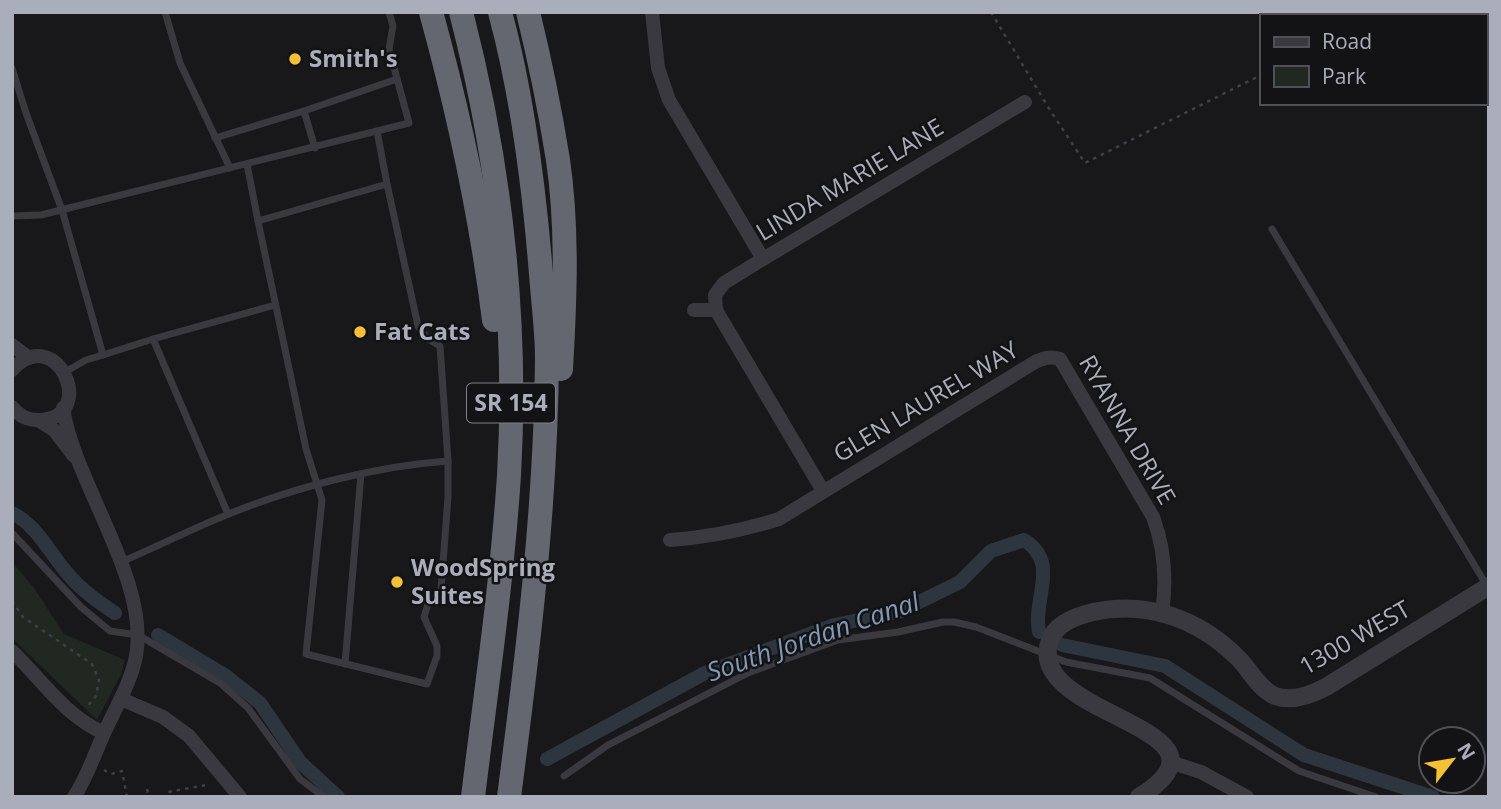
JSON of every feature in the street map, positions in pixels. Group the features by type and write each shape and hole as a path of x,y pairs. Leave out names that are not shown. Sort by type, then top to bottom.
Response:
{"highway":[{"path":"431,12 484,238 509,475"},
{"name":"SR 154","path":"461,12 487,132 503,245 510,348 509,475 500,577 473,797"},
{"name":"SR 154","path":"500,12 514,71 535,204 547,356 543,479 525,678 509,797"},
{"path":"525,678 538,615 555,462 564,251 558,162 543,76 528,12"}],"street":[{"path":"652,12 658,68 669,100 763,259"},
{"name":"LINDA MARIE LANE","path":"716,310 715,295 724,283 1025,102"},
{"path":"694,310 716,310 823,491"},
{"path":"12,345 29,358"},
{"name":"GLEN LAUREL WAY","path":"670,540 712,537 779,519 1035,362 1053,357"},
{"name":"RYANNA DRIVE","path":"1053,357 1060,359 1153,517 1161,542 1165,569 1163,612"},
{"path":"12,370 29,358 45,358 53,361 65,372 70,390 64,408 53,417 40,421"},
{"path":"12,407 22,417 40,421 54,430 77,460"},
{"path":"64,408 77,460 134,603 138,635 130,679 74,797"},
{"name":"1300 WEST","path":"1048,655 1050,639 1057,629 1083,614 1122,609 1163,612 1190,622 1215,638 1238,658 1270,693 1282,698 1294,698 1326,687 1488,586"},
{"path":"1048,655 1051,668 1062,683 1087,701 1156,736 1165,747 1170,762 1167,773 1161,782 1139,797"},
{"path":"16,661 69,712 89,727 104,733"},
{"path":"121,699 163,717 189,736 240,797"},
{"path":"1170,762 1201,772 1247,797"}],"lane":[{"path":"165,12 180,64 230,168"},
{"path":"12,216 41,215 408,123 388,49 394,26 388,12"},
{"path":"12,68 62,210 103,355"},
{"path":"215,138 397,79"},
{"path":"304,111 315,148"},
{"path":"247,164 306,449 322,500 306,654 427,684 438,656 437,646 426,625 425,610 441,590 448,497 440,345 428,339 418,326 377,131"},
{"path":"258,220 387,184"},
{"path":"1272,229 1488,586"},
{"path":"65,372 86,360 275,305"},
{"path":"153,339 228,514"},
{"path":"120,563 228,514 318,484 415,463 448,461"},
{"path":"345,664 361,474"},
{"path":"12,533 91,615 110,631 138,635 220,682 248,708 300,779 324,797"},
{"path":"564,776 608,744 748,673 838,640 954,622 976,627 1066,662 1150,678 1299,771 1376,797"}],"path":[{"path":"991,12 1085,163 1260,76"},
{"path":"12,601 23,617 92,664 99,680 96,696 85,709"},
{"path":"104,770 111,774 122,771 127,797"},
{"path":"164,797 168,796 167,792 206,785"},
{"path":"147,789 149,797"}],"green space":[{"path":"12,562 34,588 64,634 125,660 121,674 97,720 12,638"}],"waterway":[{"name":"South Jordan Canal","path":"12,513 36,532 78,585 115,613"},
{"name":"South Jordan Canal","path":"547,759 705,673 834,625 899,612 960,582 991,551 1024,540 1035,549 1041,559 1043,571 1039,632"},
{"name":"South Jordan Canal","path":"158,635 226,676 260,703 300,762 338,797"},
{"name":"South Jordan Canal","path":"1062,645 1165,666 1304,755 1433,797"}],"place":[{"name":"Smith's","path":"295,59"},
{"name":"Fat Cats","path":"360,332"},
{"name":"WoodSpring Suites","path":"397,582"}]}
